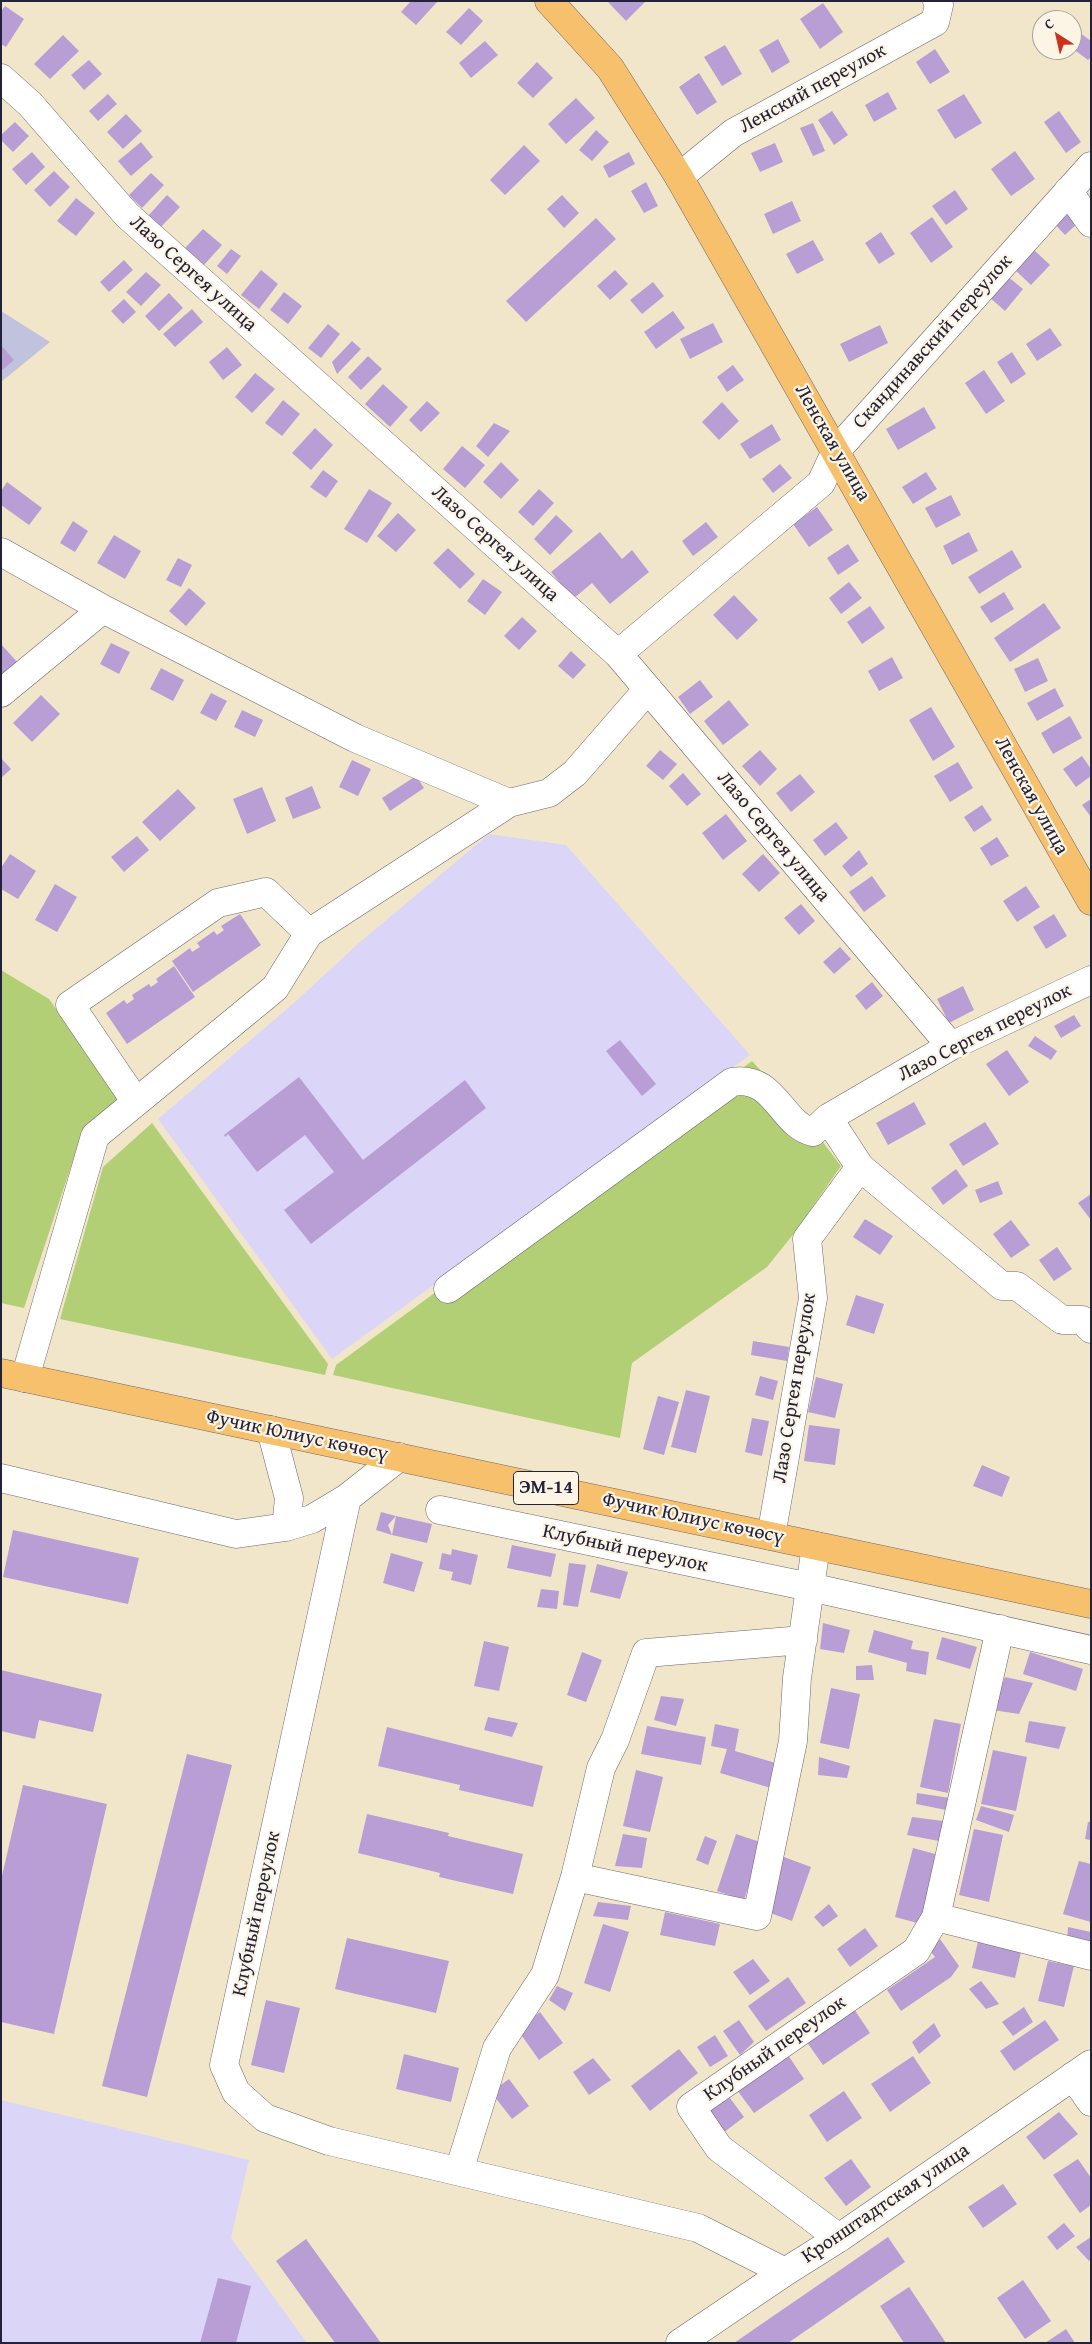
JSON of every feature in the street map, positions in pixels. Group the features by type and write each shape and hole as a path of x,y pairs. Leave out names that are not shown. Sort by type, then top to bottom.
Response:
{"main road":[{"name":"Ленская улица","path":"549,1 610,68 679,177 1091,901"},
{"name":"Фучик Юлиус көчөсү","path":"13,1376 1091,1604"}],"street":[{"name":"Ленский переулок","path":"679,177 733,133 935,22 939,5 937,1"},
{"name":"Лазо Сергея улица","path":"1,78 30,104 127,215 618,654 951,1046"},
{"name":"Скандинавский переулок","path":"618,654 821,483 836,451 1091,166"},
{"path":"1068,191 1091,223"},
{"path":"1,552 103,609 355,738 509,804"},
{"path":"1,693 103,609"},
{"path":"13,1376 95,1136 276,988 310,933 509,804 549,793 575,772 648,689"},
{"path":"136,1102 70,1006 218,903 266,892 310,933"},
{"name":"Лазо Сергея переулок","path":"448,1289 732,1082 742,1080 770,1093 802,1130 813,1132 828,1118 951,1046 1091,980"},
{"path":"828,1118 860,1167 1002,1286 1017,1286 1062,1320 1082,1320 1091,1329"},
{"name":"Лазо Сергея переулок","path":"771,1536 813,1298 807,1239 860,1167"},
{"path":"271,1430 289,1498 286,1527"},
{"path":"1,1478 236,1534 286,1527 312,1519 347,1498 400,1457"},
{"name":"Клубный переулок","path":"347,1498 224,2065 236,2092 264,2118 329,2141 698,2228 784,2272"},
{"name":"Клубный переулок","path":"440,1510 810,1587 1091,1650"},
{"path":"575,1876 758,1916 793,1741 797,1678 816,1546"},
{"name":"Клубный переулок","path":"839,2238 719,2148 691,2107 916,1951 936,1917 1000,1629"},
{"path":"459,2171 497,2048 545,1975 575,1876 601,1768 615,1740 646,1653 802,1640"},
{"path":"936,1917 1091,1956"},
{"path":"1082,2070 1091,2102"},
{"name":"Кронштадтская улица","path":"680,2343 784,2272 839,2238 1082,2070"}],"shaded area":[{"path":"1,311 50,342 1,382"},
{"path":"489,834 566,845 750,1055 332,1359 158,1119 295,1002 360,942"},
{"path":"1,2100 249,2160 231,2238 307,2343 1,2343"}],"green space":[{"path":"1,970 49,999 121,1101 83,1130 24,1308 1,1303"},
{"path":"752,1061 803,1116 841,1166 795,1232 767,1267 632,1363 620,1438 333,1375 336,1365"},
{"path":"152,1123 328,1364 325,1375 60,1319 103,1167"}],"building":[{"path":"411,1 438,1 416,25 401,12"},
{"path":"607,1 646,1 626,21"},
{"path":"823,3 843,32 820,49 800,19"},
{"path":"5,6 24,19 6,47 1,44 1,11"},
{"path":"469,8 483,21 461,45 446,32"},
{"path":"1082,34 1091,41 1091,57 1088,60 1082,56"},
{"path":"63,35 79,51 50,79 34,64"},
{"path":"778,39 790,62 772,73 759,50"},
{"path":"485,41 498,55 471,78 459,63"},
{"path":"725,45 742,74 722,86 704,57"},
{"path":"935,49 950,72 930,84 916,62"},
{"path":"89,60 102,74 84,90 71,75"},
{"path":"537,62 553,78 533,98 517,83"},
{"path":"699,73 717,102 697,115 679,87"},
{"path":"888,92 897,109 874,122 865,105"},
{"path":"108,94 117,104 98,121 89,111"},
{"path":"964,94 982,123 955,139 937,110"},
{"path":"576,98 595,118 566,144 548,124"},
{"path":"832,111 848,135 834,145 818,120"},
{"path":"1059,111 1081,142 1066,153 1044,122"},
{"path":"126,114 142,131 123,149 107,132"},
{"path":"15,122 29,136 13,152 1,140 1,135"},
{"path":"813,123 825,151 813,156 800,128"},
{"path":"596,130 609,142 592,161 579,150"},
{"path":"141,142 153,157 131,176 118,161"},
{"path":"775,143 783,162 760,172 751,153"},
{"path":"524,145 540,161 505,195 490,180"},
{"path":"1015,151 1035,179 1011,196 991,169"},
{"path":"32,152 45,167 26,185 12,169"},
{"path":"629,152 635,164 609,178 603,166"},
{"path":"54,171 70,187 50,207 34,190"},
{"path":"151,173 164,185 142,208 129,195"},
{"path":"646,182 658,206 644,213 631,191"},
{"path":"955,190 968,209 946,225 932,206"},
{"path":"167,195 180,207 160,228 148,216"},
{"path":"562,195 579,213 564,228 547,209"},
{"path":"76,198 95,213 76,236 57,221"},
{"path":"792,201 801,221 773,234 764,214"},
{"path":"1067,205 1081,220 1065,235 1051,220"},
{"path":"932,217 953,247 931,263 910,233"},
{"path":"596,218 616,239 526,322 506,301"},
{"path":"203,229 222,245 204,265 185,248"},
{"path":"881,232 895,254 879,264 865,243"},
{"path":"813,240 824,260 797,274 786,254"},
{"path":"231,249 241,256 227,274 217,266"},
{"path":"1033,249 1050,265 1031,285 1014,269"},
{"path":"124,260 133,270 109,292 100,282"},
{"path":"261,270 278,284 259,309 241,295"},
{"path":"615,270 628,284 610,300 597,286"},
{"path":"146,272 161,285 141,306 126,292"},
{"path":"1007,276 1023,289 1005,311 989,297"},
{"path":"653,282 664,296 642,314 630,300"},
{"path":"284,292 302,306 288,324 270,310"},
{"path":"169,293 183,308 159,331 145,316"},
{"path":"124,299 136,312 123,324 111,311"},
{"path":"192,309 203,322 175,347 163,334"},
{"path":"673,311 685,328 656,349 644,332"},
{"path":"713,323 723,342 690,359 680,339"},
{"path":"328,324 340,334 321,358 308,348"},
{"path":"880,325 888,343 849,362 840,344"},
{"path":"1050,328 1062,345 1037,361 1026,344"},
{"path":"352,341 361,349 337,374 332,362"},
{"path":"1,345 14,360 1,371"},
{"path":"227,347 242,365 223,380 209,362"},
{"path":"1012,352 1026,374 1011,384 997,362"},
{"path":"368,356 382,369 361,390 348,377"},
{"path":"733,365 744,380 727,392 717,377"},
{"path":"984,370 1005,401 986,414 965,383"},
{"path":"255,373 275,389 252,413 235,397"},
{"path":"383,384 408,407 390,427 365,404"},
{"path":"283,400 300,414 282,436 265,423"},
{"path":"427,401 440,413 421,432 409,420"},
{"path":"722,402 739,421 719,440 702,422"},
{"path":"924,407 936,428 898,450 886,429"},
{"path":"494,423 510,431 488,457 476,446"},
{"path":"772,424 781,440 750,459 740,444"},
{"path":"315,428 333,445 311,470 292,453"},
{"path":"462,446 485,465 465,488 443,469"},
{"path":"501,462 519,480 501,499 483,482"},
{"path":"780,464 792,478 773,493 762,479"},
{"path":"323,470 338,481 326,498 310,487"},
{"path":"926,472 937,489 913,504 902,487"},
{"path":"7,482 42,508 29,525 1,505 1,491"},
{"path":"369,489 392,503 367,543 344,529"},
{"path":"539,489 554,503 533,526 518,512"},
{"path":"951,495 961,515 936,528 925,508"},
{"path":"817,507 833,530 809,547 793,524"},
{"path":"398,513 416,530 396,552 377,536"},
{"path":"556,515 573,531 550,555 534,539"},
{"path":"73,521 88,531 75,552 60,543"},
{"path":"706,522 718,537 693,556 682,541"},
{"path":"600,532 622,559 632,550 649,572 610,604 592,583 573,599 551,572"},
{"path":"969,532 978,551 952,565 943,546"},
{"path":"114,535 141,551 125,579 97,563"},
{"path":"848,544 859,561 838,575 827,558"},
{"path":"448,548 475,574 460,589 433,563"},
{"path":"1012,550 1022,567 979,594 968,577"},
{"path":"178,558 192,565 181,587 166,580"},
{"path":"483,579 502,592 485,615 467,601"},
{"path":"849,582 862,598 841,614 829,598"},
{"path":"189,588 206,603 186,626 169,611"},
{"path":"1004,592 1014,609 991,623 980,607"},
{"path":"734,595 758,620 737,640 713,615"},
{"path":"1044,603 1061,628 1010,662 994,638"},
{"path":"870,606 885,628 862,644 847,622"},
{"path":"522,617 537,631 519,650 504,636"},
{"path":"111,643 130,652 119,674 100,664"},
{"path":"1,644 19,664 1,680"},
{"path":"571,651 586,665 573,679 558,666"},
{"path":"892,657 903,678 879,691 868,671"},
{"path":"1038,658 1048,681 1025,692 1014,669"},
{"path":"161,668 184,680 173,701 150,689"},
{"path":"700,680 713,697 690,714 678,697"},
{"path":"1055,688 1064,706 1037,721 1027,703"},
{"path":"211,693 227,701 216,721 200,713"},
{"path":"41,695 60,714 32,742 13,723"},
{"path":"729,700 749,725 723,745 704,721"},
{"path":"931,707 955,747 933,761 909,720"},
{"path":"242,710 263,720 255,737 234,727"},
{"path":"1070,716 1082,738 1053,754 1041,733"},
{"path":"660,750 677,764 663,780 646,766"},
{"path":"760,750 777,769 760,786 742,766"},
{"path":"1082,756 1091,769 1091,776 1076,787 1063,769"},
{"path":"1,758 11,769 1,778"},
{"path":"352,760 371,769 358,796 339,787"},
{"path":"958,762 973,788 950,802 934,776"},
{"path":"683,773 701,794 687,806 669,786"},
{"path":"800,774 815,792 791,812 776,793"},
{"path":"416,776 424,788 390,811 382,798"},
{"path":"312,786 321,808 293,819 285,798"},
{"path":"262,787 276,821 247,834 233,799"},
{"path":"178,789 196,808 160,841 142,822"},
{"path":"1091,799 1091,817 1082,805"},
{"path":"982,805 992,820 974,832 964,817"},
{"path":"726,814 747,841 723,860 702,833"},
{"path":"836,822 848,838 825,856 813,840"},
{"path":"137,836 149,850 124,872 111,857"},
{"path":"997,837 1009,856 991,866 980,848"},
{"path":"859,850 868,864 851,877 842,866"},
{"path":"10,854 36,871 18,899 1,889 1,868"},
{"path":"763,854 780,873 759,892 742,874"},
{"path":"872,876 886,896 864,912 849,892"},
{"path":"55,884 77,897 57,932 35,920"},
{"path":"1026,886 1040,907 1017,922 1003,901"},
{"path":"801,904 815,921 799,935 784,918"},
{"path":"240,914 261,945 193,992 172,961 190,948 192,952 200,947 197,943 214,931 217,935 224,930 221,926"},
{"path":"1054,914 1067,936 1046,949 1033,927"},
{"path":"840,947 851,959 834,974 823,962"},
{"path":"174,966 195,997 127,1044 106,1013 124,1000 127,1004 134,999 132,995 149,984 151,987 158,982 156,979"},
{"path":"872,982 883,996 866,1010 855,996"},
{"path":"963,986 974,1010 949,1023 937,999"},
{"path":"1074,1015 1081,1026 1061,1038 1054,1026"},
{"path":"1035,1036 1057,1051 1051,1060 1028,1046"},
{"path":"620,1040 656,1084 642,1096 606,1051"},
{"path":"1007,1050 1029,1082 1009,1096 986,1064"},
{"path":"299,1077 363,1160 465,1080 486,1108 311,1244 284,1210 334,1172 305,1135 257,1172 228,1134 225,1137 224,1135"},
{"path":"914,1102 926,1124 888,1145 876,1123"},
{"path":"985,1122 999,1144 963,1166 949,1144"},
{"path":"956,1169 968,1186 943,1205 931,1188"},
{"path":"998,1181 1003,1194 980,1203 975,1190"},
{"path":"1091,1194 1091,1220 1078,1203"},
{"path":"865,1219 893,1236 880,1255 853,1237"},
{"path":"1011,1220 1030,1245 1011,1258 993,1234"},
{"path":"1057,1247 1072,1269 1054,1281 1039,1260"},
{"path":"856,1295 884,1304 874,1334 846,1325"},
{"path":"753,1341 789,1347 787,1361 751,1355"},
{"path":"760,1376 778,1381 773,1400 755,1395"},
{"path":"816,1377 843,1384 835,1418 808,1412"},
{"path":"686,1390 710,1396 696,1453 671,1447"},
{"path":"658,1396 679,1402 664,1455 643,1449"},
{"path":"752,1418 769,1421 762,1456 745,1452"},
{"path":"809,1425 840,1429 835,1465 804,1461"},
{"path":"982,1465 1010,1477 1002,1497 973,1486"},
{"path":"381,1512 396,1516 388,1525 392,1535 376,1530"},
{"path":"396,1516 432,1524 427,1543 392,1535"},
{"path":"13,1530 139,1558 128,1604 3,1577"},
{"path":"512,1545 556,1554 551,1577 507,1568"},
{"path":"452,1549 478,1555 471,1585 451,1580 453,1572 439,1569 442,1553 451,1555"},
{"path":"391,1553 423,1562 414,1592 383,1583"},
{"path":"569,1563 586,1565 578,1607 563,1605"},
{"path":"597,1564 628,1572 620,1599 590,1592"},
{"path":"541,1589 559,1591 557,1609 537,1607"},
{"path":"823,1623 850,1630 844,1653 820,1649"},
{"path":"874,1630 913,1641 911,1649 929,1652 926,1675 906,1671 907,1663 868,1652"},
{"path":"942,1637 977,1647 970,1669 936,1659"},
{"path":"484,1641 509,1647 499,1691 474,1686"},
{"path":"582,1652 602,1660 586,1702 567,1695"},
{"path":"1030,1652 1083,1669 1076,1691 1023,1674"},
{"path":"872,1665 874,1680 856,1680 856,1666"},
{"path":"1,1670 102,1694 93,1732 39,1720 35,1739 1,1731"},
{"path":"1005,1677 1033,1683 1019,1714 993,1710"},
{"path":"831,1688 860,1694 849,1749 820,1743"},
{"path":"661,1696 684,1699 676,1726 654,1720"},
{"path":"488,1717 518,1723 512,1737 484,1730"},
{"path":"934,1719 961,1724 948,1793 920,1787"},
{"path":"1029,1721 1066,1727 1059,1749 1025,1742"},
{"path":"715,1724 739,1729 735,1751 779,1764 771,1788 720,1773 727,1749 711,1746"},
{"path":"647,1726 706,1737 701,1765 641,1754"},
{"path":"387,1727 543,1766 533,1807 459,1790 460,1785 378,1766"},
{"path":"993,1750 1027,1757 1016,1811 981,1804"},
{"path":"187,1754 232,1765 147,2097 102,2086"},
{"path":"819,1757 850,1766 847,1778 818,1775"},
{"path":"636,1770 663,1777 650,1832 623,1826"},
{"path":"23,1785 107,1804 54,2034 1,2022 1,1880"},
{"path":"917,1793 950,1798 946,1810 916,1804"},
{"path":"981,1806 1014,1815 1009,1832 976,1820"},
{"path":"367,1814 449,1833 448,1836 523,1854 513,1894 439,1877 440,1873 358,1853"},
{"path":"912,1817 943,1821 939,1841 907,1835"},
{"path":"1088,1822 1091,1822 1091,1840 1085,1839"},
{"path":"974,1829 1003,1835 989,1902 959,1895"},
{"path":"623,1834 647,1838 642,1868 615,1866"},
{"path":"736,1834 763,1843 744,1900 717,1891"},
{"path":"705,1836 717,1841 708,1865 696,1860"},
{"path":"913,1848 939,1855 921,1924 895,1917"},
{"path":"784,1857 811,1867 792,1921 765,1911"},
{"path":"1079,1861 1091,1864 1091,1922 1063,1914"},
{"path":"598,1902 631,1906 628,1920 593,1916"},
{"path":"829,1904 838,1916 823,1927 814,1917"},
{"path":"665,1912 720,1924 715,1946 660,1935"},
{"path":"603,1924 629,1932 610,1992 584,1983"},
{"path":"1068,1927 1091,1932 1091,1944 1067,1940"},
{"path":"865,1928 878,1946 850,1967 837,1949"},
{"path":"979,1937 1022,1948 1015,1978 972,1968"},
{"path":"347,1938 449,1961 436,2013 335,1989"},
{"path":"940,1939 959,1966 951,1977 901,2011 887,1990 935,1957 927,1947"},
{"path":"753,1959 770,1981 750,1995 733,1972"},
{"path":"1048,1961 1074,1966 1064,2007 1038,2001"},
{"path":"788,1977 806,2003 766,2031 748,2006"},
{"path":"981,1981 999,2004 986,2009 969,1989"},
{"path":"557,1986 573,1993 565,2011 549,2000"},
{"path":"266,2000 300,2008 284,2073 251,2065"},
{"path":"1024,2007 1033,2022 1013,2036 1002,2022"},
{"path":"854,2009 870,2033 823,2065 806,2041"},
{"path":"540,2012 563,2043 539,2060 517,2029"},
{"path":"739,2020 754,2042 740,2055 723,2031"},
{"path":"1045,2020 1059,2040 1014,2071 1000,2051"},
{"path":"934,2023 941,2036 919,2054 912,2042"},
{"path":"715,2035 728,2056 710,2067 697,2047"},
{"path":"679,2049 698,2073 650,2111 631,2086"},
{"path":"404,2054 459,2068 451,2102 396,2089"},
{"path":"788,2055 804,2079 754,2113 737,2090"},
{"path":"913,2056 931,2083 890,2112 871,2084"},
{"path":"593,2058 611,2080 589,2095 573,2072"},
{"path":"509,2079 529,2106 512,2119 491,2092"},
{"path":"844,2091 862,2118 827,2142 809,2115"},
{"path":"727,2094 744,2117 723,2133 705,2110"},
{"path":"1059,2112 1078,2134 1044,2160 1026,2137"},
{"path":"851,2159 871,2187 846,2206 824,2178"},
{"path":"1078,2159 1091,2178 1091,2205 1080,2213 1053,2175"},
{"path":"1003,2184 1017,2204 983,2228 968,2207"},
{"path":"1064,2223 1075,2236 1057,2250 1047,2237"},
{"path":"888,2237 905,2262 788,2343 734,2343"},
{"path":"1091,2237 1091,2259 1089,2261 1076,2247"},
{"path":"306,2239 381,2343 335,2343 276,2261"},
{"path":"218,2278 251,2286 236,2343 200,2343"},
{"path":"1023,2280 1051,2321 1025,2339 997,2298"},
{"path":"909,2287 946,2343 904,2343 880,2306"},
{"path":"1066,2329 1075,2343 1045,2343"}]}
